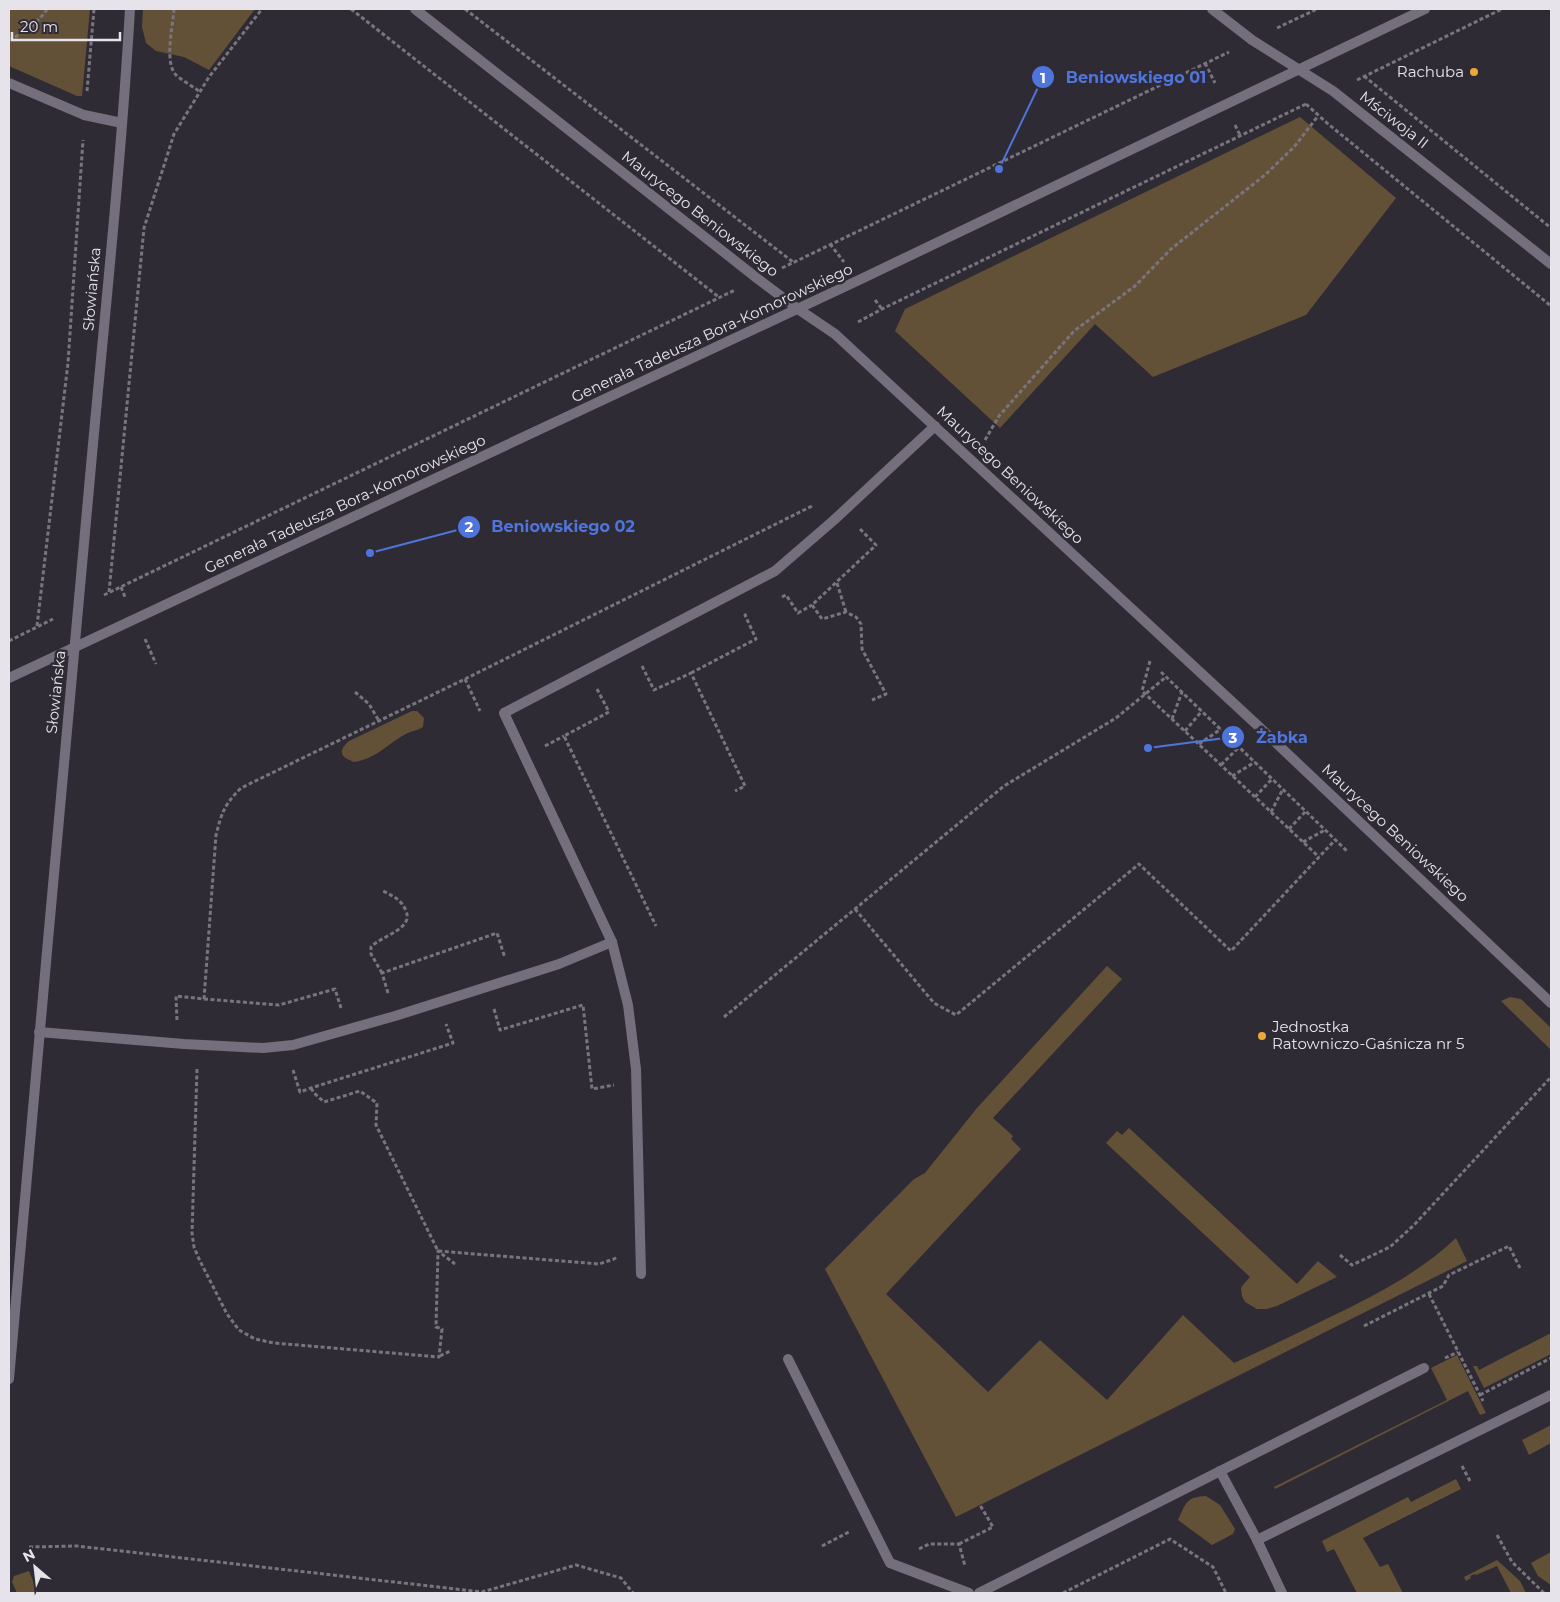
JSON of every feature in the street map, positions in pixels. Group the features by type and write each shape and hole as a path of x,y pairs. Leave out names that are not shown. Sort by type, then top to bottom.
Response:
{"street":[{"name":"Słowiańska","path":"9,1379 122,123 130,9"},
{"name":"Maurycego Beniowskiego","path":"415,9 758,279 835,334 1370,830 1551,1003"},
{"name":"Mściwoja II","path":"1212,9 1252,40 1333,91 1551,264"},
{"name":"Generała Tadeusza Bora-Komorowskiego","path":"9,678 798,309 1425,9"},
{"path":"9,83 84,115 122,123"},
{"path":"641,1274 636,1069 628,1006 612,942 504,713 775,571 834,520 935,426"},
{"path":"39,1032 184,1044 263,1048 293,1044 349,1030 512,980 559,964 612,942"},
{"path":"788,1359 890,1563 969,1593"},
{"path":"979,1593 1424,1368"},
{"path":"1257,1540 1551,1396"},
{"path":"1220,1471 1257,1540 1282,1593"}],"path":[{"path":"9,40 22,34 48,9"},
{"path":"37,627 68,363 84,115 94,9"},
{"path":"174,9 170,53 171,67 175,74 199,91"},
{"path":"109,592 144,228 174,134 199,91 262,9"},
{"path":"351,9 720,298"},
{"path":"465,9 793,262"},
{"path":"9,640 1317,9"},
{"path":"869,316 1502,9"},
{"path":"1364,76 1551,228"},
{"path":"1305,104 1551,306"},
{"path":"985,441 999,416 1074,331 1135,286 1171,249 1265,175 1294,146 1318,116"},
{"path":"204,999 216,835 221,814 228,801 241,788 465,679 814,504 834,520"},
{"path":"778,599 786,595 798,613 812,605 837,583 876,545 858,527"},
{"path":"837,583 846,612"},
{"path":"812,605 822,619 846,612 856,616 861,624 862,649 886,694 872,700"},
{"path":"641,664 654,690 691,673 756,639 745,615 753,611"},
{"path":"1319,857 1142,691 1150,661 1348,852"},
{"path":"691,673 745,786 735,791"},
{"path":"724,1016 1004,786 1116,718 1166,677"},
{"path":"594,686 609,712 564,736 656,926"},
{"path":"355,692 369,704 379,720"},
{"path":"1172,719 1182,692"},
{"path":"1185,730 1202,711"},
{"path":"1199,744 1221,729"},
{"path":"1221,765 1239,746"},
{"path":"1232,776 1255,762"},
{"path":"1255,797 1272,779"},
{"path":"1271,812 1283,789"},
{"path":"1290,829 1306,811"},
{"path":"1303,842 1325,830"},
{"path":"855,908 934,1003 956,1015 1138,864 1231,951 1335,840"},
{"path":"383,891 396,898 404,906 408,916 407,922 401,928 376,942 371,947 371,954 382,973 395,1016"},
{"path":"382,973 497,933 512,980"},
{"path":"487,987 500,1030 582,1006 592,1089 614,1085"},
{"path":"349,1030 335,989 279,1005 176,996 177,1024 184,1044 197,1069 192,1233 194,1247 227,1314 239,1330 255,1338 274,1343 439,1357 450,1351"},
{"path":"285,1045 300,1092 452,1044 439,1002"},
{"path":"1340,1256 1352,1266 1390,1247 1414,1224 1551,1077"},
{"path":"311,1088 324,1102 360,1091 377,1103 376,1125 438,1251 455,1264"},
{"path":"1364,1326 1443,1286 1449,1275 1509,1246 1520,1268"},
{"path":"438,1251 436,1327 442,1329 439,1357"},
{"path":"438,1251 599,1264 614,1259 622,1252"},
{"path":"1429,1294 1495,1424"},
{"path":"1480,1395 1551,1358"},
{"path":"1462,1466 1471,1483"},
{"path":"958,1544 993,1527 980,1505"},
{"path":"822,1546 852,1531"},
{"path":"1497,1535 1512,1562 1544,1593"},
{"path":"1063,1593 1170,1539 1212,1568 1226,1593"},
{"path":"29,1547 77,1546 482,1592 576,1565 621,1578 633,1593"},
{"path":"449,1593 450,1588"}],"shaded area":[{"path":"9,9 90,9 82,96 77,96 9,66"},
{"path":"143,9 255,9 209,70 184,57 156,51 146,43 142,27"},
{"path":"1300,117 1396,198 1306,315 1153,377 1095,324 1000,428 895,331 905,309"},
{"path":"412,711 417,711 424,718 423,727 397,739 369,758 354,762 342,754 343,748 349,741"},
{"path":"1107,966 1122,979 993,1118 1013,1136 1011,1139 1021,1149 886,1294 988,1392 1040,1340 1107,1400 1183,1315 1234,1363 1374,1295 1425,1264 1456,1238 1467,1261 956,1517 825,1269 914,1179 925,1173 977,1108"},
{"path":"1510,997 1521,999 1551,1028 1551,1050 1501,1001"},
{"path":"1129,1128 1297,1284 1318,1261 1337,1277 1267,1309 1257,1309 1245,1302 1241,1289 1250,1277 1106,1143 1117,1131 1122,1135"},
{"path":"1551,1333 1551,1354 1484,1388 1473,1366 1477,1366 1479,1370"},
{"path":"1457,1355 1486,1413 1480,1415 1468,1391 1275,1489 1274,1487 1447,1400 1431,1368"},
{"path":"1551,1425 1551,1443 1529,1455 1522,1440"},
{"path":"1456,1479 1461,1489 1363,1538 1380,1567 1388,1564 1403,1593 1357,1593 1334,1549 1327,1552 1322,1541 1408,1497 1411,1502"},
{"path":"1206,1496 1220,1505 1235,1529 1233,1534 1212,1545 1178,1520 1187,1502 1194,1498"},
{"path":"1551,1552 1551,1585 1538,1576 1531,1563"},
{"path":"1497,1560 1520,1581 1526,1593 1511,1593 1497,1566 1470,1576 1471,1578 1466,1581 1464,1577"},
{"path":"29,1571 38,1593 17,1593 12,1582 14,1576"}],"place":[{"name":"Rachuba","path":"1474,72"},
{"name":"Beniowskiego 01","path":"999,169"},
{"name":"Beniowskiego 02","path":"370,553"},
{"name":"Żabka","path":"1148,748"},
{"name":"Jednostka Ratowniczo-Gaśnicza nr 5","path":"1262,1036"}]}
